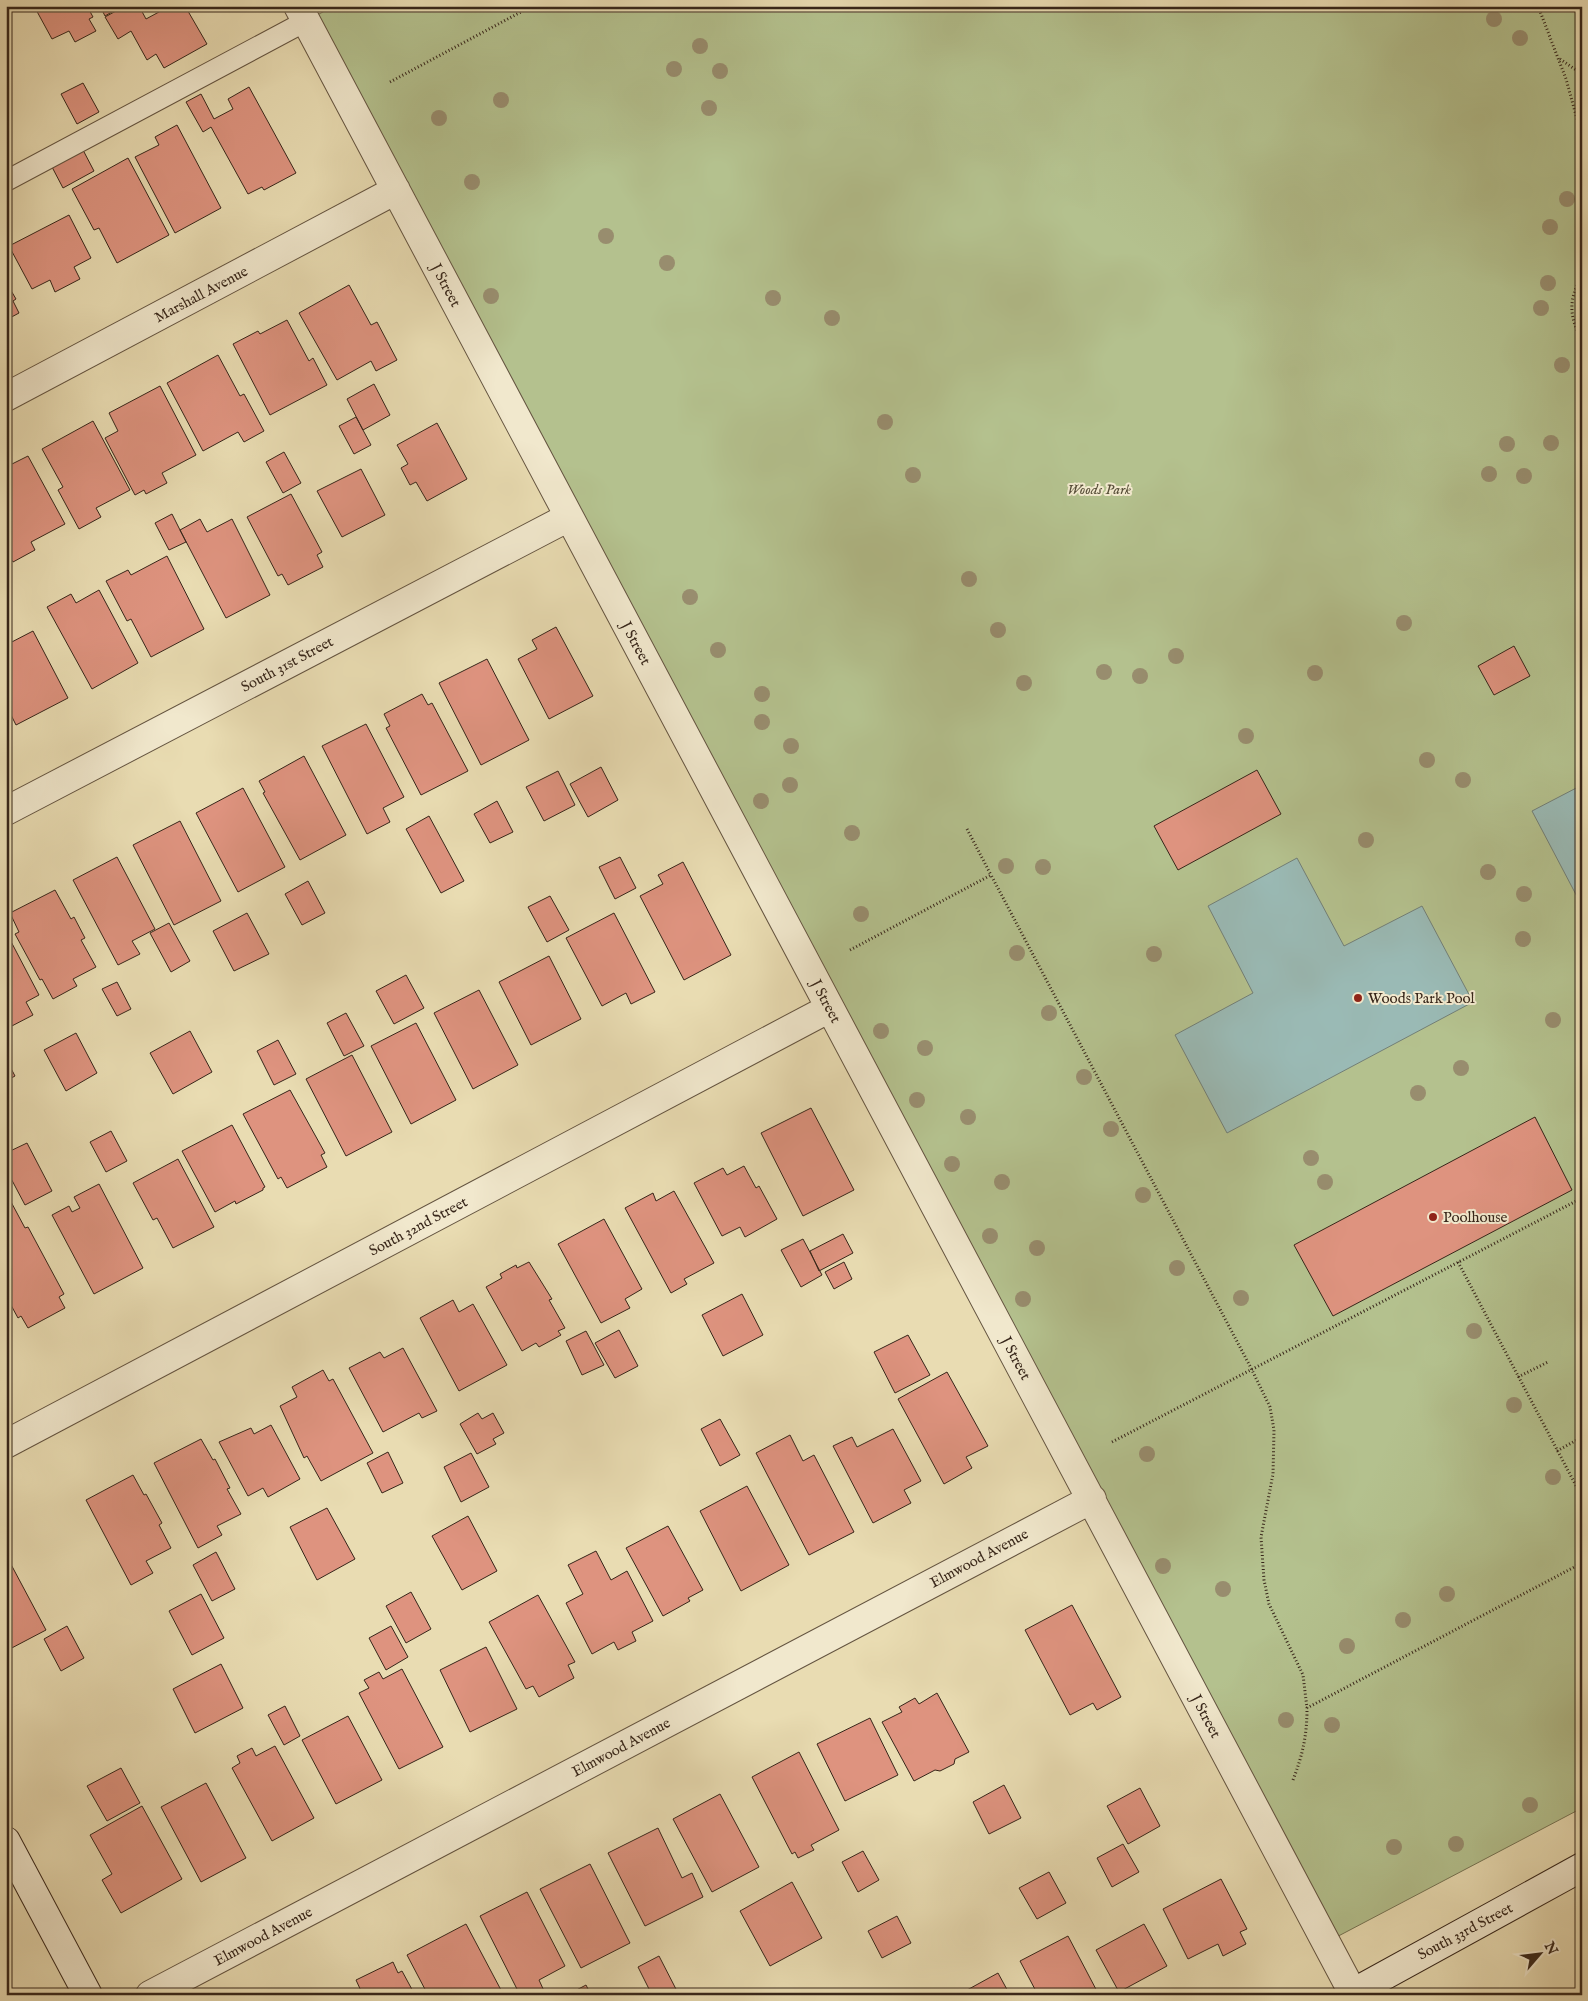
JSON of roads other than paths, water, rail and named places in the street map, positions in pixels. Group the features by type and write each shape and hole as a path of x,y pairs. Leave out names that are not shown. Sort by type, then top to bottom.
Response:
{"street":[{"name":"J Street","path":"302,14 1092,1499 1352,1994"},
{"name":"Marshall Avenue","path":"6,397 396,190"},
{"name":"South 31st Street","path":"6,811 569,517"},
{"name":"South 32nd Street","path":"6,1444 830,1008"},
{"name":"Elmwood Avenue","path":"150,1995 1092,1499"},
{"path":"6,1841 88,1995"},
{"name":"South 33rd Street","path":"1352,1994 1582,1867"}],"lane":[{"path":"6,181 302,14"}],"water":[{"path":"1582,785 1582,906 1532,811"},
{"name":"Woods Park Pool","path":"1297,858 1344,946 1422,906 1473,1002 1227,1133 1175,1035 1253,993 1208,906"}],"place":[{"name":"Woods Park Pool","path":"1358,998"},
{"name":"Poolhouse","path":"1433,1217"}],"park label":[{"name":"Woods Park","path":"1099,489"}]}
